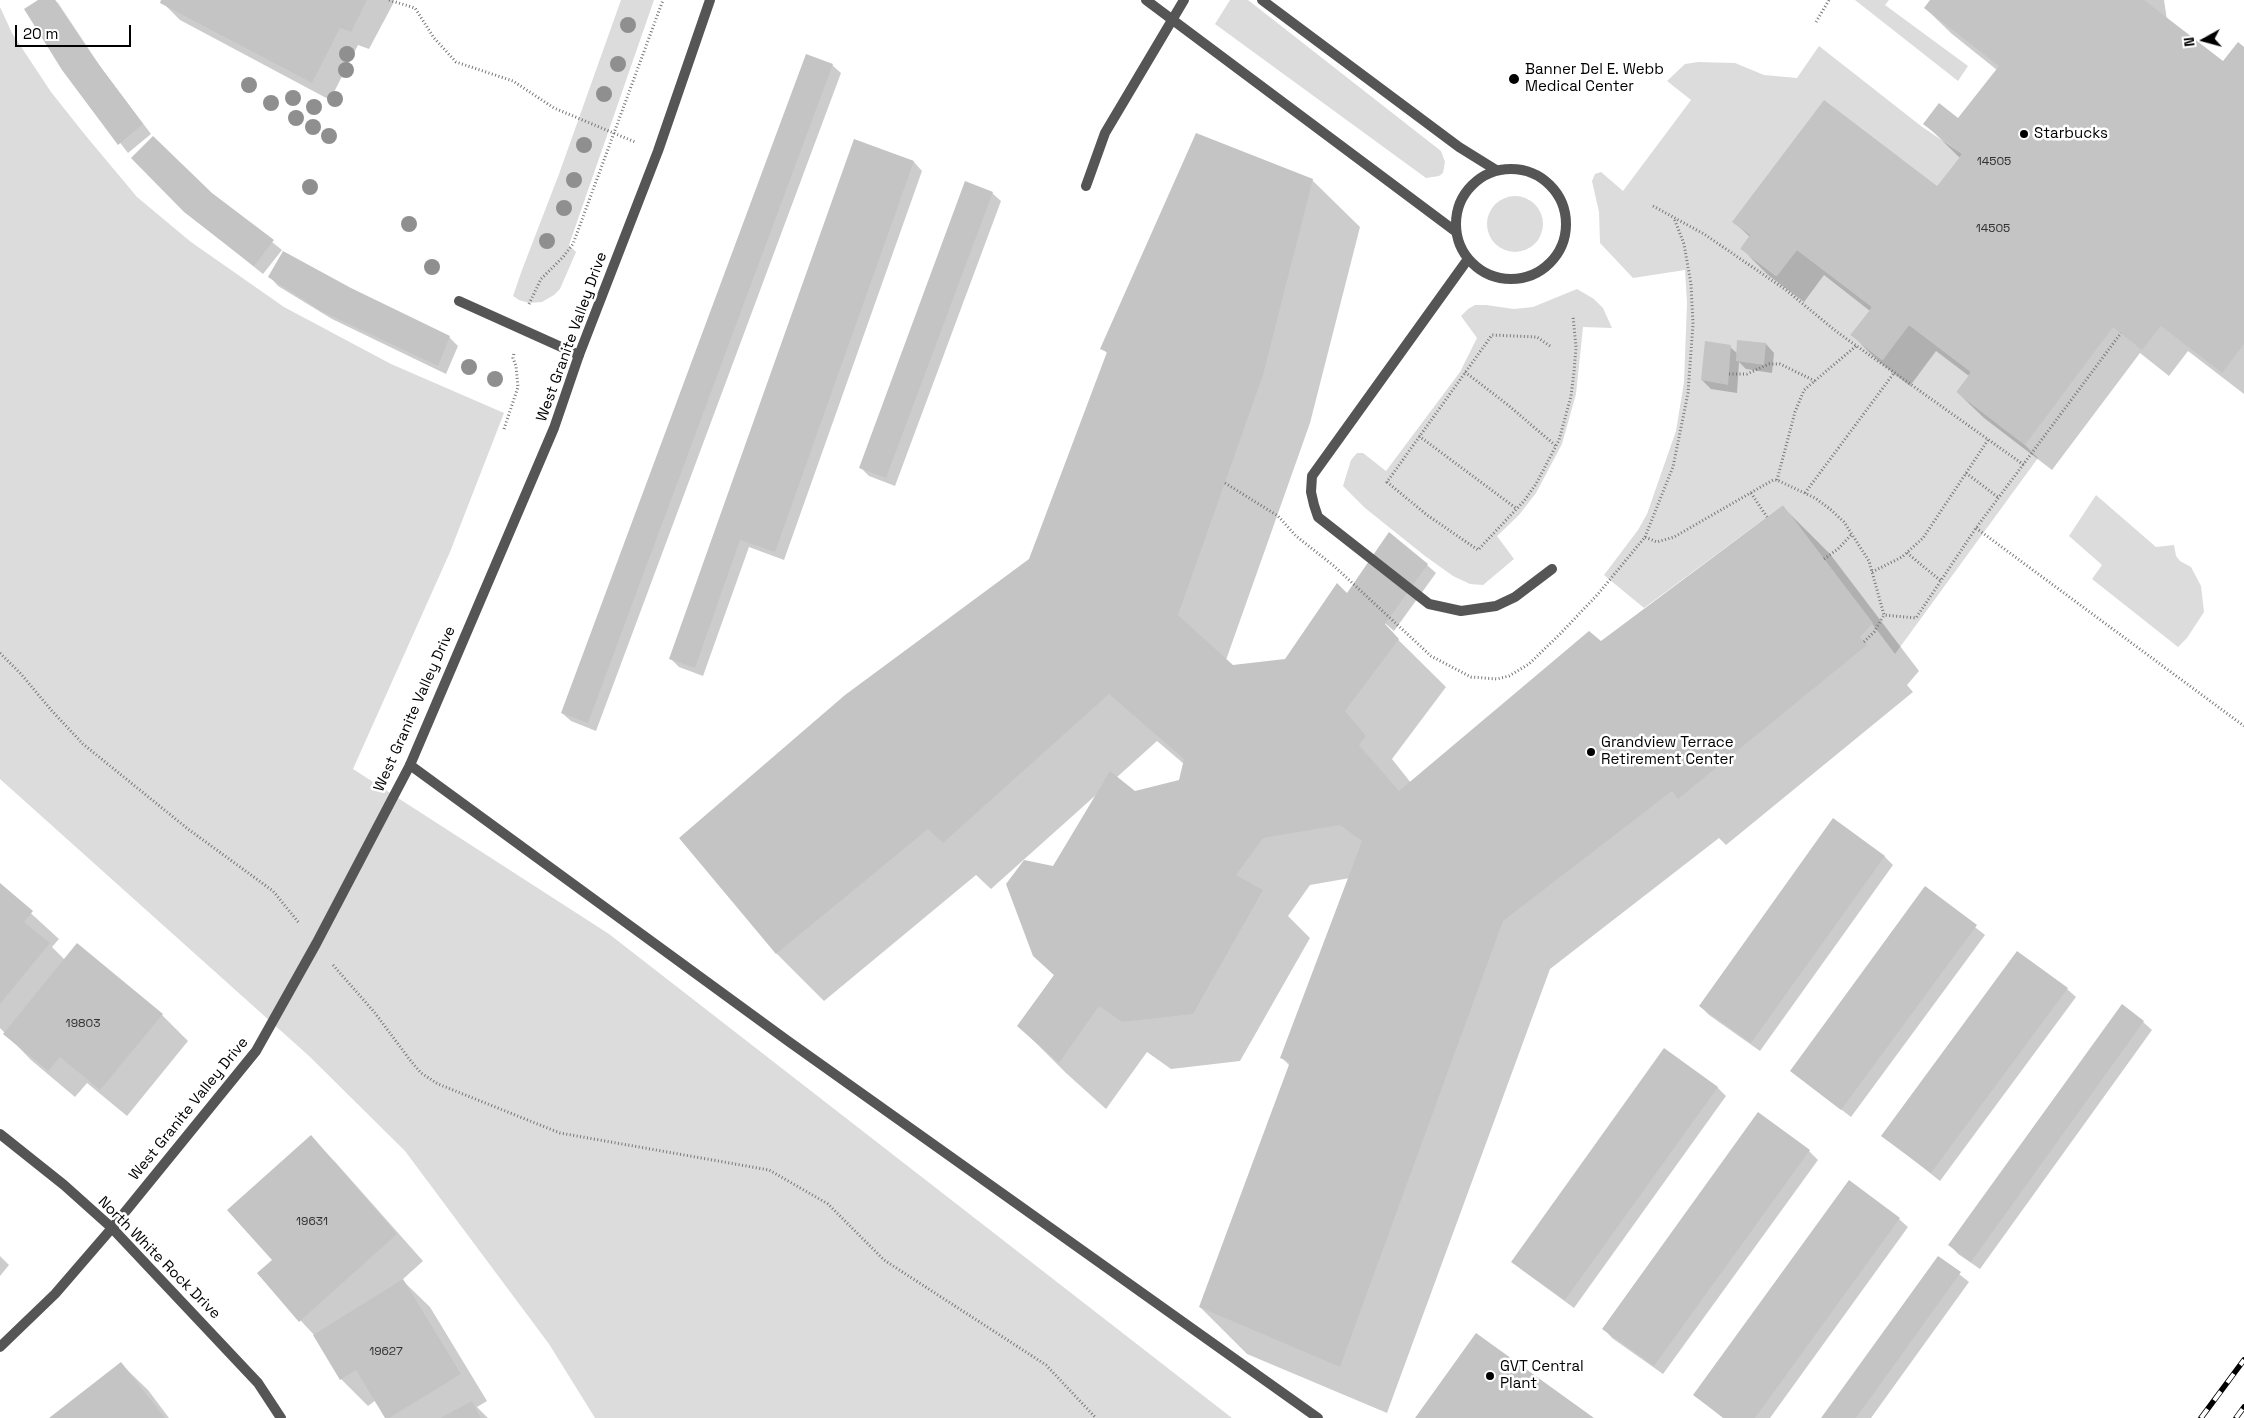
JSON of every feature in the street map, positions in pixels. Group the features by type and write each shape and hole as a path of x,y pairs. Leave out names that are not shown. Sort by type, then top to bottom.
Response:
{"street":[{"name":"West Granite Valley Drive","path":"0,1346 55,1294 112,1228 256,1051 316,944 410,764 554,428 579,355 658,152 710,0"},
{"path":"1146,0 1455,231"},
{"path":"1086,186 1105,133 1184,0"},
{"path":"1262,0 1459,147 1496,170"},
{"path":"1508,168 1537,173 1554,188 1561,202 1565,219 1559,253 1548,266 1532,275 1518,278 1500,278 1490,274 1468,259 1455,231 1457,209 1464,197 1475,184 1496,170 1508,168"},
{"path":"1468,259 1312,476 1311,492 1314,505 1318,517 1429,604 1461,611 1496,606 1515,598 1552,569"},
{"path":"459,301 579,355"},
{"path":"410,764 788,1041 1318,1418"},
{"name":"North White Rock Drive","path":"0,1134 64,1185 112,1228 258,1383 280,1418"}],"path":[{"path":"388,0 415,8 434,38 456,62 513,81 554,108 658,152"},
{"path":"504,430 518,387 516,366 513,358 520,329 532,295 541,280 573,244 662,0"},
{"path":"1816,22 1829,0"},
{"path":"1653,206 1704,234 1786,290 1856,346 2024,465"},
{"path":"1225,483 1278,516 1296,536 1334,566 1431,656 1471,676 1497,679 1509,676 1529,664 1561,634 1598,594 1645,537 1673,467 1689,385 1692,324 1691,284 1684,244 1674,217"},
{"path":"1550,346 1537,337 1492,335 1387,482 1427,515 1478,550 1517,509 1536,484 1556,446 1571,396 1576,347 1573,316"},
{"path":"1884,615 1916,618 1976,528 2121,333"},
{"path":"1645,537 1657,542 1674,537 1777,480 1799,399 1815,380 1829,371 1856,346"},
{"path":"1729,374 1747,374 1769,364 1780,364 1815,380"},
{"path":"1465,372 1508,405 1556,446"},
{"path":"1805,493 1894,373"},
{"path":"1419,436 1517,509"},
{"path":"1872,572 1890,565 1923,538 1988,440"},
{"path":"1966,473 1999,498"},
{"path":"1777,480 1805,493 1830,509 1852,534 1872,572 1884,615 1874,632 1864,642"},
{"path":"1751,493 1767,517"},
{"path":"1976,528 2244,726"},
{"path":"1824,558 1838,549 1852,534"},
{"path":"1906,553 1942,581"},
{"path":"0,653 83,744 188,829 273,891 375,1013 422,1073 438,1084 560,1133 769,1170 828,1204 884,1260 1046,1365 1096,1418"}],"shaded area":[{"path":"621,0 654,0 569,245 576,252 560,289 554,295 542,302 529,303 519,300 513,296"},
{"path":"1230,0 1248,0 1441,151 1445,162 1443,173 1439,176 1426,178 1215,24"},
{"path":"1855,0 1889,0 1885,5 1968,66 1958,81"},
{"path":"0,7 12,33 51,92 86,136 137,197 191,242 284,307 391,364 504,413 450,552 353,769 609,934 1232,1418 595,1418 549,1344 405,1151 309,1056 0,779"},
{"path":"1819,46 1921,126 1962,154 1937,186 1753,235 1740,249 1776,276 1797,250 1872,307 1850,335 1882,360 1909,325 1971,372 1956,392 2025,445 2038,458 1895,654 1783,505 1644,608 1604,575 1638,530 1647,514 1676,431 1684,382 1687,303 1685,270 1633,278 1600,243 1599,212 1592,181 1595,174 1601,172 1623,191 1691,100 1667,81 1685,64 1698,62 1735,63 1764,75 1797,78"},
{"path":"1515,196 1526,198 1535,204 1541,213 1543,224 1541,235 1535,244 1526,250 1515,252 1504,250 1495,244 1489,235 1487,224 1489,213 1495,204 1504,198"},
{"path":"1577,289 1594,299 1603,308 1612,328 1583,327 1576,394 1562,444 1536,493 1519,515 1497,536 1514,559 1483,585 1470,584 1453,576 1425,556 1365,508 1343,486 1351,460 1357,453 1363,453 1386,471 1460,372 1477,338 1461,316 1468,309 1475,305 1514,309 1533,307"},
{"path":"2096,495 2156,547 2174,545 2176,556 2180,561 2191,567 2201,586 2204,612 2187,638 2178,647 2092,579 2102,565 2069,536"}],"building":[{"path":"38,0 55,0 94,58 143,124 118,145 62,70 24,9"},
{"path":"161,0 367,0 351,32 340,28 312,83 160,3"},
{"path":"1930,0 2144,0 2223,61 2238,42 2244,47 2244,344 2222,373 2161,326 2142,350 2113,327 2025,445 1956,392 1971,372 1909,325 1883,360 1850,335 1872,307 1797,250 1777,276 1740,249 1750,235 1732,222 1824,100 1937,186 1962,154 1923,124 1939,103 1958,118 1999,66 1924,8"},
{"path":"806,54 833,64 588,723 561,713"},
{"name":"Grandview Terrace Retirement Center","path":"1196,133 1313,179 1263,375 1178,615 1233,665 1285,659 1337,583 1347,593 1389,532 1428,564 1385,624 1399,639 1345,711 1366,736 1359,745 1399,791 1589,631 1601,641 1783,505 1873,623 1860,637 1867,645 1678,799 1672,791 1503,921 1340,1367 1199,1307 1290,1062 1280,1058 1362,841 1340,825 1263,838 1236,875 1263,890 1193,1014 1122,1022 1099,1006 1059,1063 1017,1026 1054,975 1033,956 1006,884 1024,860 1053,866 1110,771 1135,791 1179,780 1184,759 1109,694 943,843 928,829 776,954 679,838 845,695 1029,559 1107,352 1100,349"},
{"path":"153,136 212,193 274,240 254,266 184,212 131,158"},
{"path":"854,139 914,161 775,552 740,540 695,668 669,659"},
{"path":"965,181 993,192 886,478 859,468"},
{"path":"283,251 351,288 450,336 438,366 321,311 268,277"},
{"path":"1737,340 1766,343 1764,365 1736,361"},
{"path":"1705,341 1731,345 1728,385 1701,380"},
{"path":"1833,818 1885,856 1751,1043 1699,1006"},
{"path":"0,883 33,911 24,922 50,943 0,1004"},
{"path":"1925,886 1977,925 1841,1110 1790,1071"},
{"path":"77,943 163,1014 100,1090 60,1057 48,1071 3,1034"},
{"path":"2017,951 2068,988 1931,1173 1881,1136"},
{"path":"2122,1004 2144,1021 1971,1262 1948,1245"},
{"path":"1664,1048 1718,1087 1565,1300 1511,1262"},
{"path":"1758,1112 1810,1150 1654,1366 1602,1329"},
{"path":"311,1135 397,1234 299,1322 257,1273 272,1260 227,1210"},
{"path":"1849,1180 1900,1218 1755,1418 1724,1418 1693,1395"},
{"path":"1938,1256 1961,1272 1856,1418 1821,1418"},
{"path":"403,1279 461,1374 389,1418 385,1418 356,1370 340,1380 313,1335"},
{"name":"GVT Central Plant","path":"1476,1333 1594,1418 1415,1418"},
{"path":"121,1362 165,1418 49,1418"},
{"path":"472,1401 481,1418 440,1418"}],"railway":[{"path":"2201,1418 2244,1360"},
{"path":"2236,1418 2244,1407"}],"place":[{"name":"Banner Del E. Webb Medical Center","path":"1514,79"},
{"name":"Starbucks","path":"2024,134"},
{"name":"Grandview Terrace Retirement Center","path":"1591,752"},
{"name":"GVT Central Plant","path":"1490,1376"}]}
